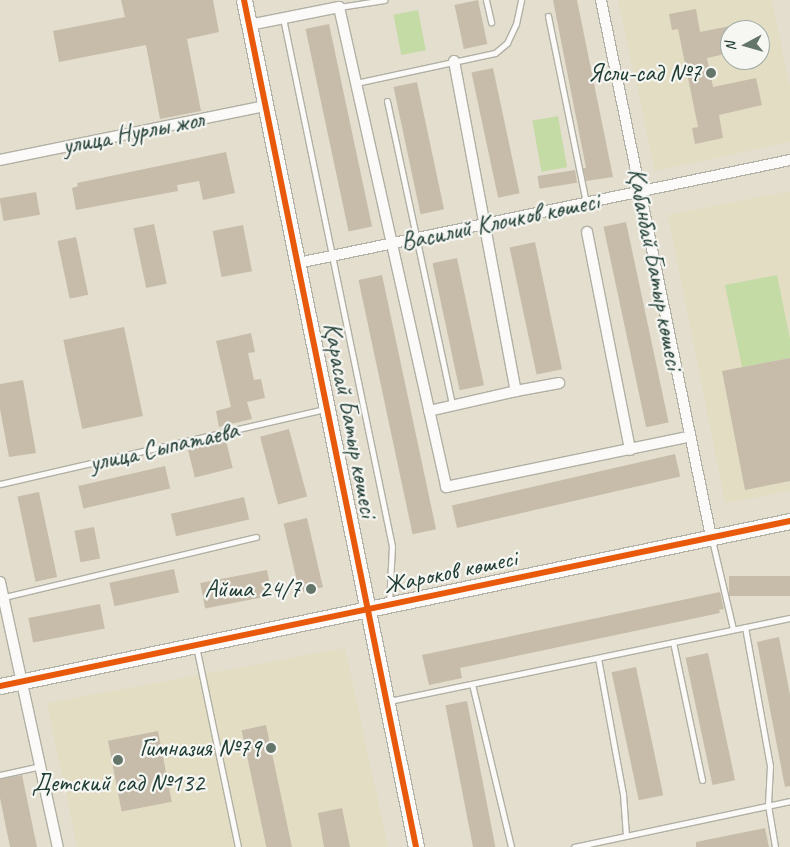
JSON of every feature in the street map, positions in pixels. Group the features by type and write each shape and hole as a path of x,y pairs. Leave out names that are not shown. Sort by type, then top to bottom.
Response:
{"street":[{"name":"Қарасай Батыр көшесі","path":"244,0 416,847"},
{"name":"Қабанбай Батыр көшесі","path":"601,0 688,437 711,537"},
{"path":"250,25 340,7 390,245 446,487 688,437"},
{"path":"454,62 516,391"},
{"name":"улица Нурлы жол","path":"0,160 266,106"},
{"name":"Василий Клочков көшесі","path":"298,263 790,160"},
{"path":"587,232 630,450"},
{"path":"428,410 560,383"},
{"name":"Жароков көшесі","path":"0,686 790,521"},
{"path":"0,582 2,597 24,681 58,847"}],"lane":[{"path":"340,7 384,0"},
{"path":"486,0 490,22"},
{"path":"356,83 495,53 507,43 516,24 521,0"},
{"path":"548,16 586,203"},
{"path":"283,18 392,546 390,606"},
{"path":"387,101 415,240 452,405"},
{"name":"улица Сыпатаева","path":"0,484 327,408"},
{"path":"2,597 256,537"},
{"path":"711,537 733,630"},
{"path":"386,701 790,618"},
{"path":"745,627 770,766 768,805 775,847"},
{"path":"673,642 702,780"},
{"path":"196,645 238,847"},
{"path":"598,658 623,794 626,836"},
{"path":"472,684 511,847"},
{"path":"0,775 41,766"},
{"path":"574,847 790,801"}],"shaded area":[{"name":"Ясли-сад №7","path":"618,0 772,0 790,87 790,142 655,171"},
{"path":"790,191 790,491 725,503 668,215"},
{"name":"Гимназия №79","path":"345,648 388,847 77,847 47,703"}],"green space":[{"path":"418,10 426,50 401,55 393,15"},
{"path":"558,116 567,167 541,172 532,121"},
{"path":"777,275 790,339 790,358 742,367 725,285"}],"building":[{"path":"121,0 213,0 219,32 187,39 201,111 160,119 146,45 59,62 53,31 125,17"},
{"path":"478,0 487,44 464,49 455,5"},
{"path":"553,0 577,0 613,177 586,181 583,168 586,168"},
{"path":"696,9 700,32 720,28 720,55 707,58 713,87 756,78 762,105 719,115 723,138 695,144 692,128 698,127 678,29 672,30 669,14"},
{"path":"329,24 372,226 349,231 306,29"},
{"path":"493,68 520,193 498,198 471,73"},
{"path":"417,82 444,209 421,214 394,87"},
{"path":"226,152 235,193 203,200 199,181 177,185 178,191 76,210 72,188 78,186 77,183"},
{"path":"575,170 577,183 540,189 537,176"},
{"path":"36,192 40,215 4,221 0,198"},
{"path":"626,222 669,423 646,427 604,227"},
{"path":"154,224 167,284 146,288 133,228"},
{"path":"243,225 252,271 222,277 213,231"},
{"path":"76,237 88,295 70,299 57,241"},
{"path":"535,242 562,369 537,375 510,247"},
{"path":"457,258 484,385 460,390 433,263"},
{"path":"382,275 436,529 413,534 359,280"},
{"path":"124,327 143,416 82,429 63,340"},
{"path":"251,333 255,352 248,353 254,380 261,379 265,398 247,402 252,419 219,427 216,411 231,407 216,341"},
{"path":"790,358 790,481 745,490 722,371"},
{"path":"23,380 36,453 9,457 0,409 0,384"},
{"path":"289,429 307,497 278,504 260,437"},
{"path":"225,437 233,468 195,477 187,446"},
{"path":"675,454 680,476 457,528 452,506"},
{"path":"165,466 170,488 83,508 78,486"},
{"path":"39,492 57,577 36,582 17,497"},
{"path":"244,497 249,519 176,536 171,514"},
{"path":"307,518 323,587 300,593 284,523"},
{"path":"94,527 100,558 80,562 74,531"},
{"path":"174,569 179,592 114,606 109,583"},
{"path":"267,570 272,596 205,608 200,583"},
{"path":"729,576 790,576 790,596 729,596"},
{"path":"720,592 724,609 719,610 720,613 460,668 462,678 429,685 422,655"},
{"path":"100,604 105,629 33,642 28,618"},
{"path":"779,637 790,695 790,786 785,787 757,642"},
{"path":"708,653 735,780 713,785 686,658"},
{"path":"636,667 663,795 639,800 612,672"},
{"path":"467,701 495,847 473,847 445,705"},
{"path":"266,725 292,847 266,847 242,730"},
{"path":"158,731 172,802 122,811 108,741"},
{"path":"22,775 37,847 10,847 0,798 0,779"},
{"path":"342,808 350,847 324,847 318,813"},
{"path":"765,828 769,847 696,847 696,842"}],"cycle path":[{"path":"244,0 416,847"},
{"path":"0,686 790,521"}],"place":[{"name":"Ясли-сад №7","path":"711,73"},
{"name":"Айша 24/7","path":"311,589"},
{"name":"Гимназия №79","path":"271,748"},
{"name":"Детский сад №132","path":"118,760"}]}
